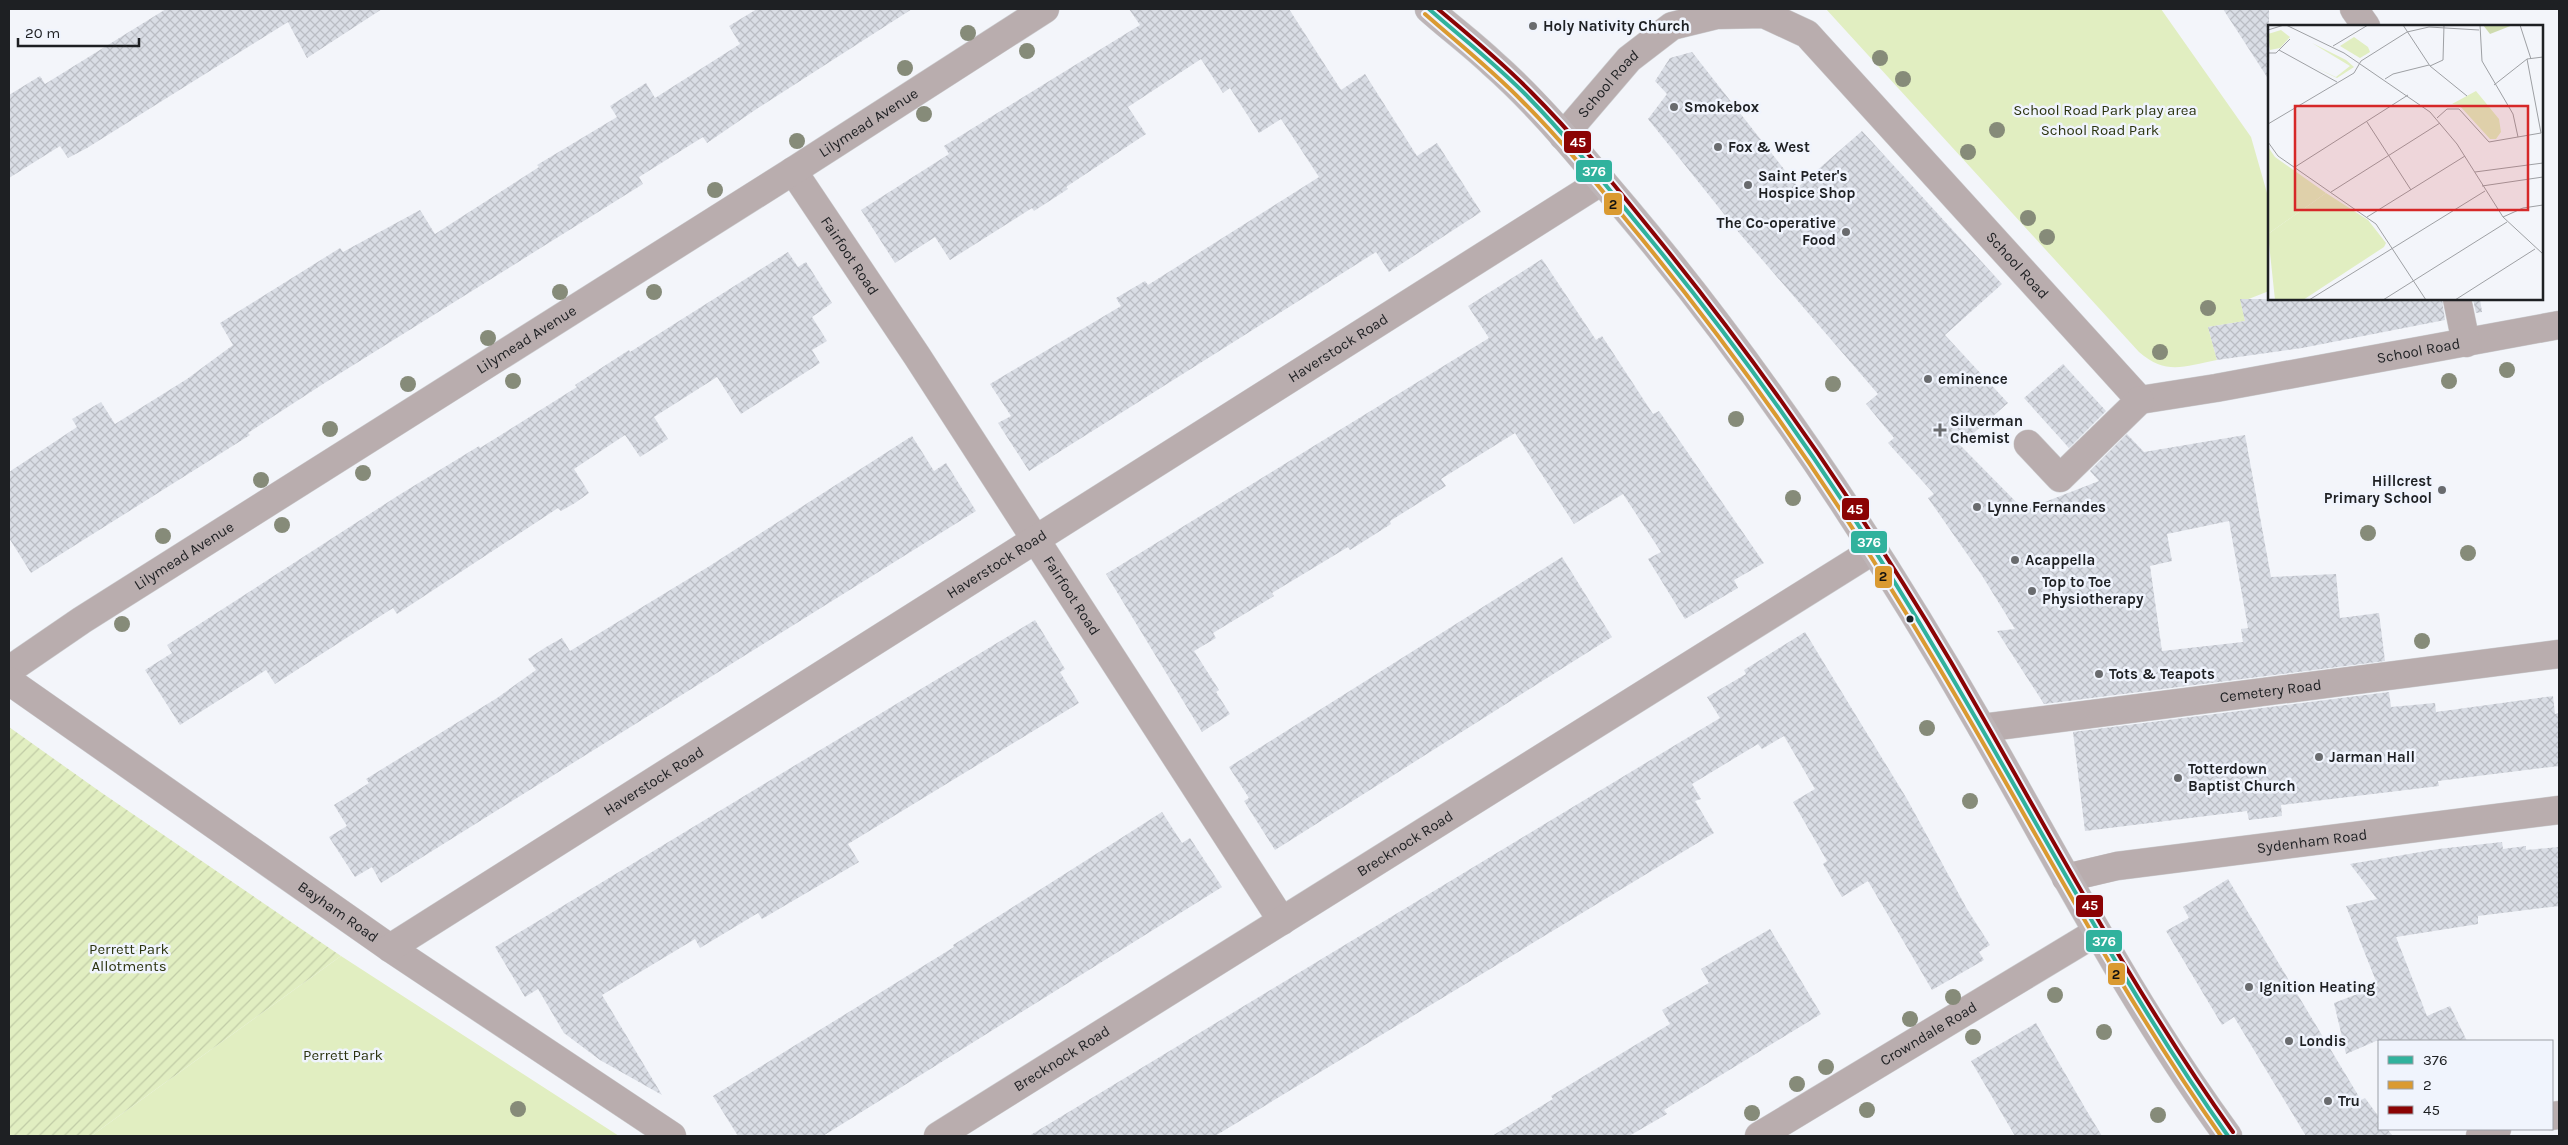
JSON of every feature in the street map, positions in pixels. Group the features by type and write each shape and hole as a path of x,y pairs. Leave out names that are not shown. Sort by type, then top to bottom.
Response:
{"highway":[{"path":"1428,9 1492,62 1564,136 1667,258 1784,417 1874,550 1982,728 2097,932 2191,1086 2228,1136"}],"street":[{"name":"Lilymead Avenue","path":"9,670 90,615 1045,9"},
{"path":"2354,9 2365,25"},
{"name":"School Road","path":"1564,136 1629,59 1672,26 1717,15 1764,14 1807,34 2140,400 2559,326"},
{"name":"Fairfoot Road","path":"794,170 1282,921"},
{"name":"Haverstock Road","path":"390,948 1602,181"},
{"path":"2457,300 2466,343"},
{"path":"2028,444 2060,478 2140,400"},
{"name":"Brecknock Road","path":"938,1136 1874,550"},
{"name":"Cemetery Road","path":"1982,728 2559,654"},
{"name":"Bayham Road","path":"9,681 390,948 672,1136"},
{"name":"Sydenham Road","path":"2066,878 2117,866 2559,810"},
{"name":"Crowndale Road","path":"1759,1136 2097,932"},
{"path":"2480,1136 2495,1130"}],"green space":[{"name":"School Road Park","path":"1826,9 2161,9 2251,137 2268,196 2268,291 2241,302 2245,321 2208,327 2217,360 2185,366 2167,367 2158,364 2139,352"},
{"name":"Perrett Park Allotments","path":"9,727 102,793 341,956 91,1136 9,1136"},
{"name":"Perrett Park","path":"341,956 619,1136 91,1136"}],"building":[{"path":"166,9 382,9 307,58 288,22 87,148 68,158 60,146 9,178 9,95 40,76 45,84"},
{"path":"757,9 912,9 707,143 703,137 639,177 643,184 323,384 248,433 250,435 31,573 9,538 9,472 77,427 72,419 101,402 115,424 187,379 233,345 220,323 340,248 343,252 420,210 435,234 539,167 537,165 617,117 610,106 646,83 655,98 740,44 729,26"},
{"path":"1129,9 1289,9 1341,90 1365,74 1417,156 1437,143 1481,212 1389,272 1376,252 1029,471 998,423 1011,416 990,384 1121,306 1116,298 1145,281 1148,285 1319,177 1281,119 1259,133 1230,88 1223,93 1201,59 1128,107 1146,134 1066,187 1068,189 1034,211 1032,208 950,260 935,237 895,263 861,210 949,154 944,146 1140,25"},
{"path":"2223,9 2269,9 2268,78"},
{"path":"1692,52 1798,187 1862,131 2002,284 1945,335 2008,403 1960,445 2024,510 2099,481 2090,471 2127,434 2144,452 2245,435 2271,577 2336,574 2340,618 2379,613 2385,661 2044,704 1997,631 2015,629 1981,574 1928,498 1934,494 1888,443 1894,438 1866,404 1878,394 1740,234 1648,119 1667,94 1655,81 1670,58","holes":["2229,521 2248,628 2241,629 2243,642 2162,651 2150,566 2172,561 2167,534"]},
{"path":"788,252 798,267 806,262 832,303 812,317 827,341 812,350 820,363 741,414 717,377 654,417 668,439 640,457 625,435 574,469 589,493 575,503 561,511 558,508 397,614 393,608 275,684 266,670 180,725 145,670 172,653 167,645 399,495 479,446 480,448 577,387 575,385 629,350 630,352"},
{"path":"1542,259 1596,340 1602,336 1653,414 1659,411 1764,563 1734,580 1738,588 1685,619 1648,559 1661,552 1623,494 1574,524 1515,433 1441,479 1446,486 1390,521 1391,524 1350,550 1348,547 1272,593 1274,596 1213,633 1216,638 1194,651 1219,690 1216,692 1230,714 1202,732 1106,574 1489,338 1468,306"},
{"path":"2240,299 2442,300 2445,320 2302,348 2217,360 2208,327 2245,321"},
{"path":"2473,300 2480,300 2482,312 2476,313"},
{"path":"2063,364 2106,411 2069,448 2024,398"},
{"path":"912,436 934,471 946,463 976,511 381,883 372,867 355,877 329,837 347,826 334,805 369,783 366,779 497,698 536,670 528,659 546,647 562,638 570,651 708,567"},
{"path":"1562,557 1612,637 1275,850 1244,801 1249,798 1229,767"},
{"path":"1035,620 1065,669 1060,672 1079,703 848,844 859,862 762,919 758,913 700,948 695,939 602,995 662,1095 600,1060 564,1033 538,989 525,997 495,947"},
{"path":"1805,632 1907,799 1967,909 1990,945 1979,952 1984,960 1932,990 1868,881 1842,897 1823,864 1827,861 1793,802 1815,789 1784,736 1762,749 1758,744 1692,784 1701,799 1695,801 1714,833 1215,1136 1029,1136 1720,718 1707,697 1746,674 1744,670"},
{"path":"2389,692 2391,707 2435,703 2436,712 2553,696 2555,714 2559,713 2559,766 2438,781 2439,786 2281,805 2282,816 2249,820 2247,811 2085,831 2073,732"},
{"path":"1162,812 1182,843 1190,838 1222,887 823,1136 738,1136 713,1096 954,947 953,945"},
{"path":"2502,842 2503,849 2526,846 2526,850 2559,847 2559,906 2478,916 2478,924 2396,937 2427,1016 2450,1006 2467,1040 2378,1040 2346,1054 2334,1003 2378,986 2346,906 2377,899 2350,864 2438,849"},
{"path":"2228,879 2361,1100 2365,1098 2378,1116 2378,1130 2388,1130 2393,1136 2306,1136 2234,1017 2222,1025 2166,931 2189,918 2183,907"},
{"path":"1770,929 1821,1014 1664,1110 1667,1114 1629,1136 1492,1136 1553,1099 1551,1096 1670,1024 1662,1010 1709,983 1701,969"},
{"path":"2036,1023 2102,1136 2015,1136 1971,1061"}],"transit line":[{"name":"376","path":"1429,9 1504,74 1559,130 1687,285 1804,443 1910,608 2152,1021 2228,1136"},
{"name":"45","path":"1438,9 1509,70 1578,142 1691,280 1808,439 1917,605 2121,959 2194,1076 2233,1132"},
{"name":"2","path":"1425,14 1511,90 1567,150 1678,284 1796,443 1904,609 2110,963 2182,1079 2221,1136"}],"place":[{"name":"Holy Nativity Church","path":"1533,26"},
{"name":"Smokebox","path":"1674,107"},
{"name":"Fox & West","path":"1718,147"},
{"name":"Saint Peter's Hospice Shop","path":"1748,185"},
{"name":"The Co-operative Food","path":"1846,232"},
{"name":"eminence","path":"1928,379"},
{"name":"Silverman Chemist","path":"1940,430"},
{"name":"Hillcrest Primary School","path":"2442,490"},
{"name":"Lynne Fernandes","path":"1977,507"},
{"name":"Acappella","path":"2015,560"},
{"name":"Top to Toe Physiotherapy","path":"2032,591"},
{"name":"Tots & Teapots","path":"2099,674"},
{"name":"Jarman Hall","path":"2319,757"},
{"name":"Totterdown Baptist Church","path":"2178,778"},
{"name":"Ignition Heating","path":"2249,987"},
{"name":"Londis","path":"2289,1041"},
{"name":"Tru","path":"2328,1101"}],"park label":[{"name":"School Road Park play area","path":"2105,110"}]}
